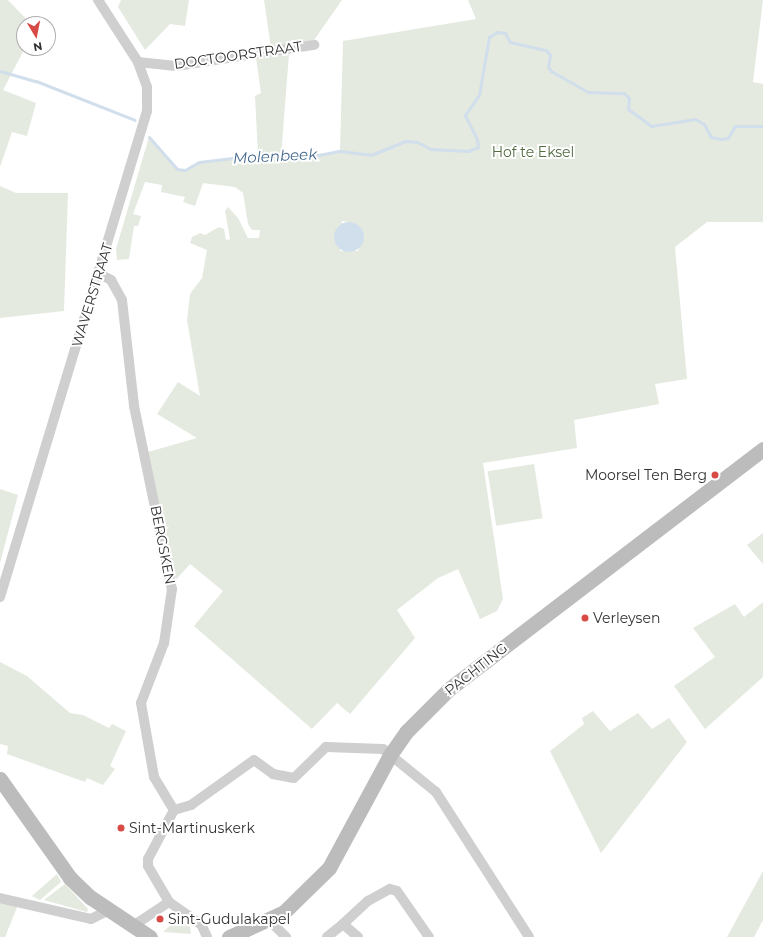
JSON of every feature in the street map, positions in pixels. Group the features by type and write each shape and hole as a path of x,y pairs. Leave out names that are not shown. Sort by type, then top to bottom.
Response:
{"main road":[{"name":"PACHTING","path":"235,935 270,921 297,902 329,868 390,755 407,731 448,689 763,449"},
{"path":"0,779 70,878 109,910 150,937"}],"street":[{"name":"WAVERSTRAAT","path":"0,597 147,111 147,87 138,62 98,0"},
{"name":"DOCTOORSTRAAT","path":"138,62 176,66 314,45"},
{"name":"BERGSKEN","path":"98,274 111,280 118,292 134,406 172,589 164,643 141,703 154,777 174,810"},
{"path":"207,937 201,924 169,902 148,866 148,859 174,810 191,805 254,760 273,774 290,778 298,775 326,747 372,747 390,755 436,792 529,937"},
{"path":"327,937 368,901 390,889 397,891 429,937"},
{"path":"0,898 91,919 109,910"},
{"path":"133,926 169,902"},
{"path":"270,921 286,937"},
{"path":"343,924 358,937"}],"green space":[{"path":"0,0 8,0 23,16 16,16 16,56 21,56 3,90 36,103 27,136 12,132 0,167"},
{"path":"121,0 189,0 185,26 170,24 145,50 118,7"},
{"path":"264,0 342,0 314,40 271,48"},
{"name":"Hof te Eksel","path":"468,0 763,0 753,82 763,84 763,222 707,222 675,247 687,379 655,384 659,404 574,420 577,448 483,463 503,599 497,611 480,619 458,569 438,578 397,610 415,638 350,714 337,703 312,729 194,626 223,591 190,564 175,581 148,452 197,438 157,414 178,382 200,396 187,320 190,294 202,278 207,250 190,243 192,237 200,233 205,235 219,227 224,229 226,240 230,239 225,211 228,207 238,218 248,238 259,238 260,230 252,230 248,224 243,193 235,187 203,183 195,206 183,202 185,197 161,192 162,185 145,182 133,214 141,216 138,226 134,226 129,259 117,260 116,249 149,137 177,169 185,170 199,162 258,155 255,96 261,93 256,58 289,54 281,157 303,158 340,151 343,41 476,19","holes":["342,221 348,222 363,236 358,251 340,251"]},
{"path":"0,186 16,193 68,193 64,311 0,318"},
{"path":"534,464 543,518 496,526 488,471"},
{"path":"0,489 18,495 0,563"},
{"path":"763,533 763,564 747,545"},
{"path":"763,602 763,677 705,729 674,686 715,657 693,628 735,604 744,617"},
{"path":"0,662 27,676 70,713 83,715 109,728 112,724 126,731 110,766 115,769 103,785 87,778 85,782 7,754 8,746 0,744"},
{"path":"593,711 610,731 638,713 652,729 669,718 687,742 601,853 550,751 584,724 582,718"},
{"path":"763,871 763,920 754,937 727,937"},
{"path":"57,874 61,882 40,900 32,896"},
{"path":"65,884 88,909 87,912 44,900"},
{"path":"0,900 18,905 5,937 0,937"},
{"path":"178,919 190,927 191,934 163,932"}],"water":[{"path":"349,222 360,226 364,237 360,248 349,252 338,248 334,237 338,226"}],"waterway":[{"name":"Molenbeek","path":"149,137 177,169 185,170 199,162 258,155 303,158 340,151 371,155 406,141 417,142 431,149 468,151 478,147 477,139 465,115 479,95 489,37 497,32 505,33 510,42 546,50 550,55 548,67 551,71 588,92 624,93 629,98 628,109 651,126 695,119 704,124 711,137 721,139 728,138 735,126 763,126"},
{"name":"Molenbeek","path":"0,71 36,81 135,120"}],"place":[{"name":"Moorsel Ten Berg","path":"715,475"},
{"name":"Verleysen","path":"585,618"},
{"name":"Sint-Martinuskerk","path":"121,828"},
{"name":"Sint-Gudulakapel","path":"160,919"}]}
